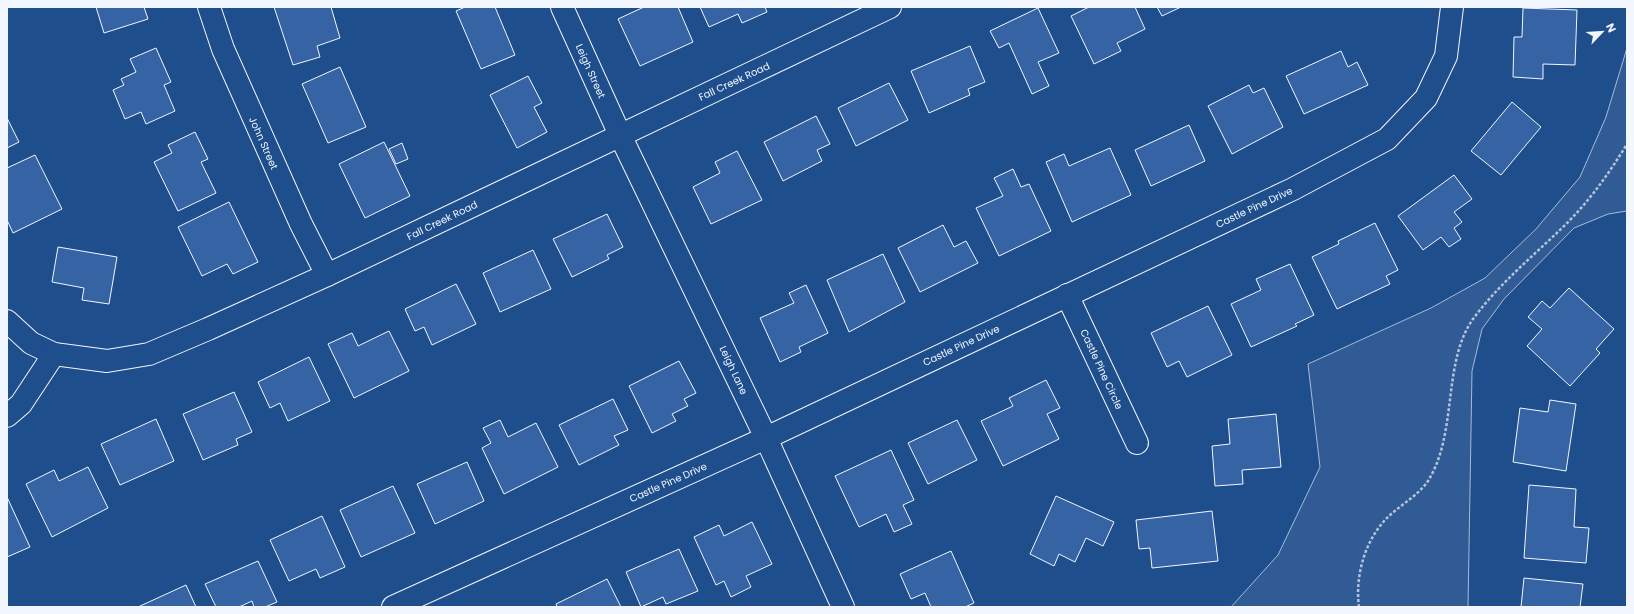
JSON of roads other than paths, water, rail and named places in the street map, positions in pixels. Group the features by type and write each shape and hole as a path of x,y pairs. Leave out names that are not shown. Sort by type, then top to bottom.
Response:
{"street":[{"name":"John Street","path":"209,7 229,64 301,224 327,275"},
{"name":"Leigh Street","path":"562,7 620,135"},
{"name":"Fall Creek Road","path":"7,321 31,343 54,354 107,361 149,354 208,330 327,275 890,7"},
{"name":"Castle Pine Drive","path":"393,607 766,438 1293,189 1387,139 1426,98 1446,56 1452,7"},
{"name":"Leigh Lane","path":"620,135 766,438 843,607"},
{"name":"Castle Pine Circle","path":"1067,295 1136,443"},
{"path":"7,416 21,404 54,354"}]}
